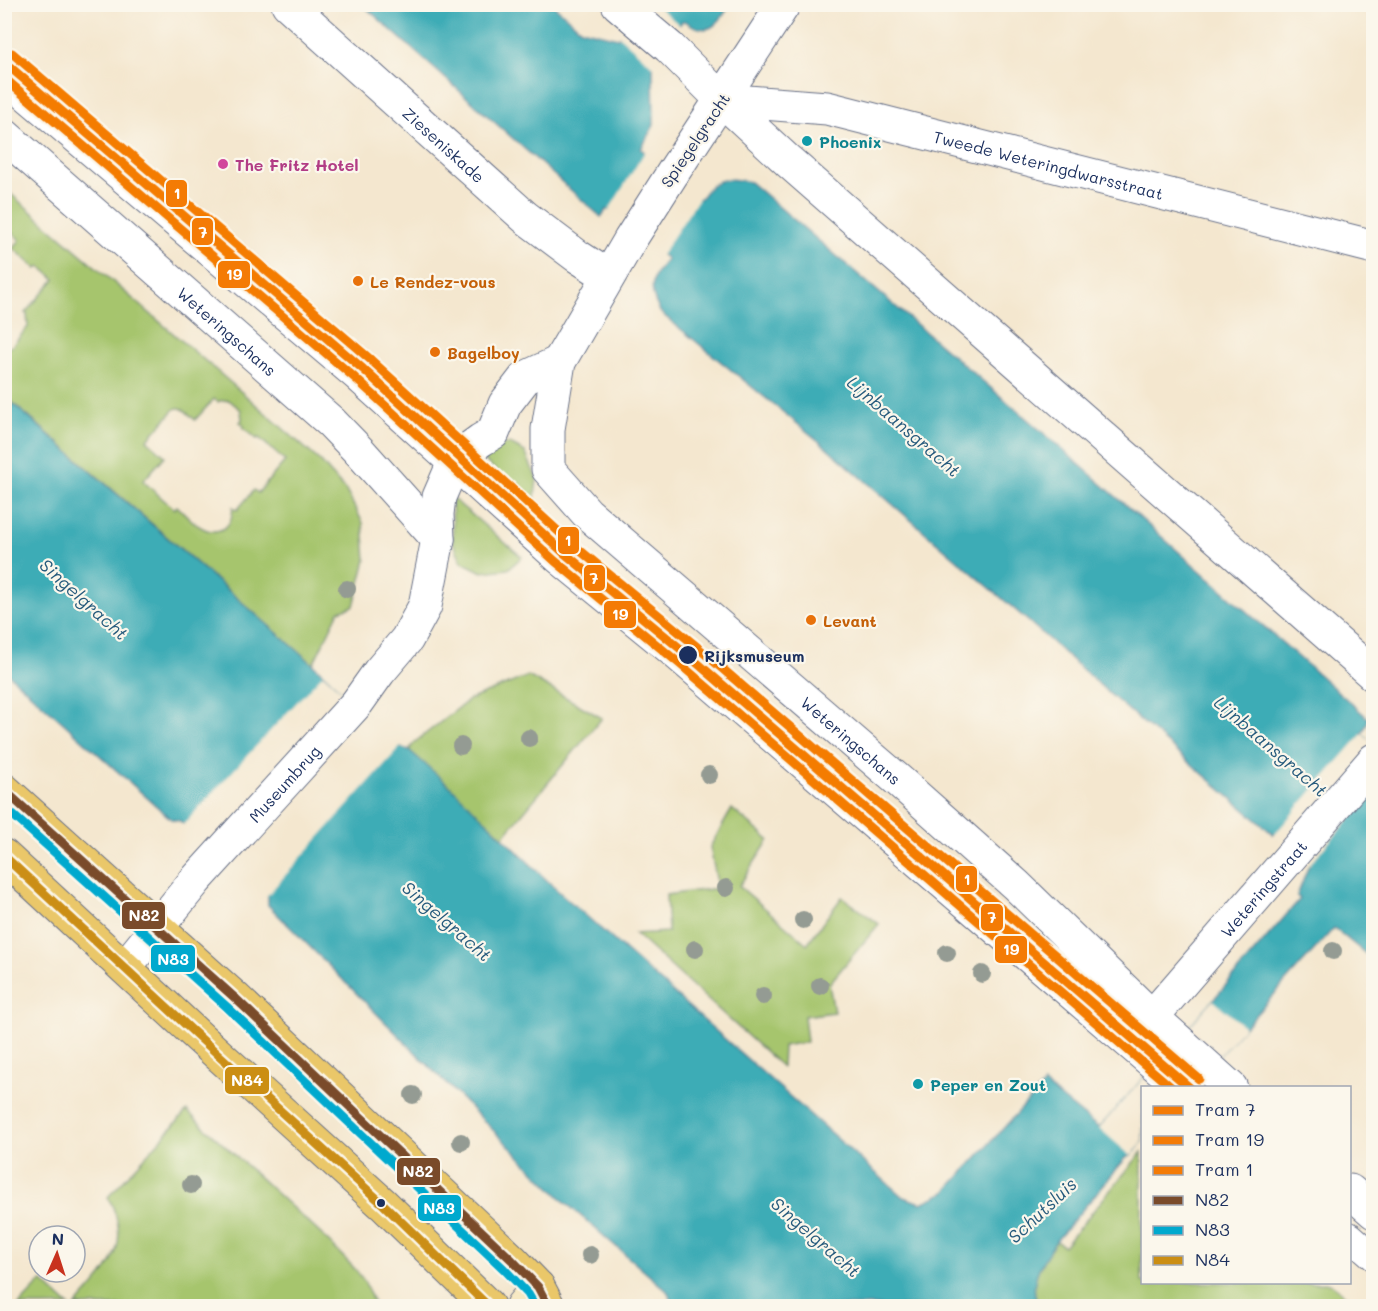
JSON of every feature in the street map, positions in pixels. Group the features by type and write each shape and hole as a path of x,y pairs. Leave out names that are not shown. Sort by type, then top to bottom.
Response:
{"main road":[{"path":"4,790 235,998 512,1260 536,1300"},
{"path":"4,856 384,1205 488,1306"}],"street":[{"name":"Zieseniskade","path":"288,4 525,217 608,276"},
{"name":"Spiegelgracht","path":"608,276 784,4"},
{"path":"624,9 669,47 788,161 1374,675"},
{"name":"Tweede Weteringdwarsstraat","path":"722,100 827,108 1374,247"},
{"name":"Weteringschans","path":"4,135 331,422 438,539"},
{"name":"Weteringschans","path":"608,276 559,362 548,429 548,469 587,513 949,825 1016,885 1152,1017 1220,1078"},
{"path":"438,539 437,514 440,497 454,465 470,448 494,433 505,404 525,378 559,362"},
{"name":"Museumbrug","path":"125,967 195,881 357,703 407,639 425,606 438,539"},
{"name":"Weteringstraat","path":"1152,1017 1374,760"},
{"path":"1351,1192 1374,1212"}],"lane":[{"path":"4,79 356,377 558,560 666,648 1176,1086"},
{"path":"1351,1237 1374,1257"}],"green space":[{"path":"5,189 321,462 346,491 363,523 366,560 354,606 339,611 313,664 5,396 5,347 11,347 28,327 25,313 55,279 40,266 37,269 13,248 20,240 5,226","holes":["214,399 218,402 229,400 241,410 242,420 240,422 244,425 243,427 285,461 258,493 254,490 237,510 233,507 227,526 214,531 196,524 177,506 174,509 143,481 165,456 147,440 175,409 183,409 195,420"]},
{"path":"510,444 525,452 537,479 534,504 479,456 493,447"},
{"path":"452,498 522,557 508,569 482,572 462,562 453,542"},
{"path":"528,676 602,718 503,837 409,750 415,742 469,700"},
{"path":"732,809 769,840 739,886 807,944 842,897 879,924 829,984 834,1012 804,1016 807,1042 783,1046 782,1067 635,934 668,932 666,895 718,888 710,847"},
{"path":"187,1111 323,1236 355,1269 364,1281 375,1306 76,1306 107,1269 118,1244 119,1230 116,1215 108,1197"},
{"path":"1141,1153 1141,1284 1331,1284 1358,1306 1039,1306 1034,1288 1041,1264 1056,1241 1064,1246"},
{"path":"39,1284 45,1284 69,1306 21,1306 19,1305"}],"water":[{"path":"363,5 553,5 581,29 618,38 640,5 730,5 717,23 707,29 682,21 653,67 654,125 641,149 700,199 713,184 723,180 734,179 750,182 1047,436 1369,719 1362,734 1373,744 1373,946 1366,954 1334,928 1192,1086 1141,1086 1141,1143 1056,1241 1046,1256 1035,1280 1035,1297 1039,1306 671,1306 672,1299 667,1291 566,1203 268,905 268,897 180,821 171,819 5,671 5,397 313,664 402,748 409,750 452,788 557,890 903,1197 922,1203 945,1192 1044,1084 1099,1128 1300,899 1297,896 1309,865 826,447 661,313 654,299 652,285 655,275 667,259 607,209 601,217"}],"pier":[{"path":"636,4 656,5 682,27 655,68 617,34"},
{"path":"646,150 701,195 660,257 608,213 604,218"},
{"path":"323,674 402,745 265,898 182,826"},
{"path":"1362,734 1373,743 1373,792 1308,866 1273,836"},
{"path":"1213,1000 1245,1027 1192,1086 1141,1086 1141,1143 1131,1156 1099,1128"}],"tram line":[{"name":"1","path":"12,53 371,360 571,543 696,646 1199,1079"},
{"name":"7","path":"4,62 363,369 563,552 688,655 1188,1086"},
{"name":"19","path":"4,78 355,378 555,561 680,664 1170,1086"}],"transit line":[{"name":"N82","path":"4,790 235,998 512,1260 538,1287 548,1306"},
{"name":"N83","path":"4,807 227,1007 504,1269 528,1294 535,1306"},
{"name":"N84","path":"4,856 384,1205 488,1306"}],"place":[{"name":"Phoenix","path":"807,141"},
{"name":"The Fritz Hotel","path":"223,164"},
{"name":"Le Rendez-vous","path":"358,281"},
{"name":"Bagelboy","path":"435,352"},
{"name":"Levant","path":"811,620"},
{"name":"Rijksmuseum","path":"688,655"},
{"name":"Peper en Zout","path":"918,1084"}],"water label":[{"name":"Lijnbaansgracht","path":"904,426"},
{"name":"Singelgracht","path":"84,599"},
{"name":"Lijnbaansgracht","path":"1271,746"},
{"name":"Singelgracht","path":"447,921"},
{"name":"Schutsluis","path":"1042,1210"},
{"name":"Singelgracht","path":"816,1237"}]}
